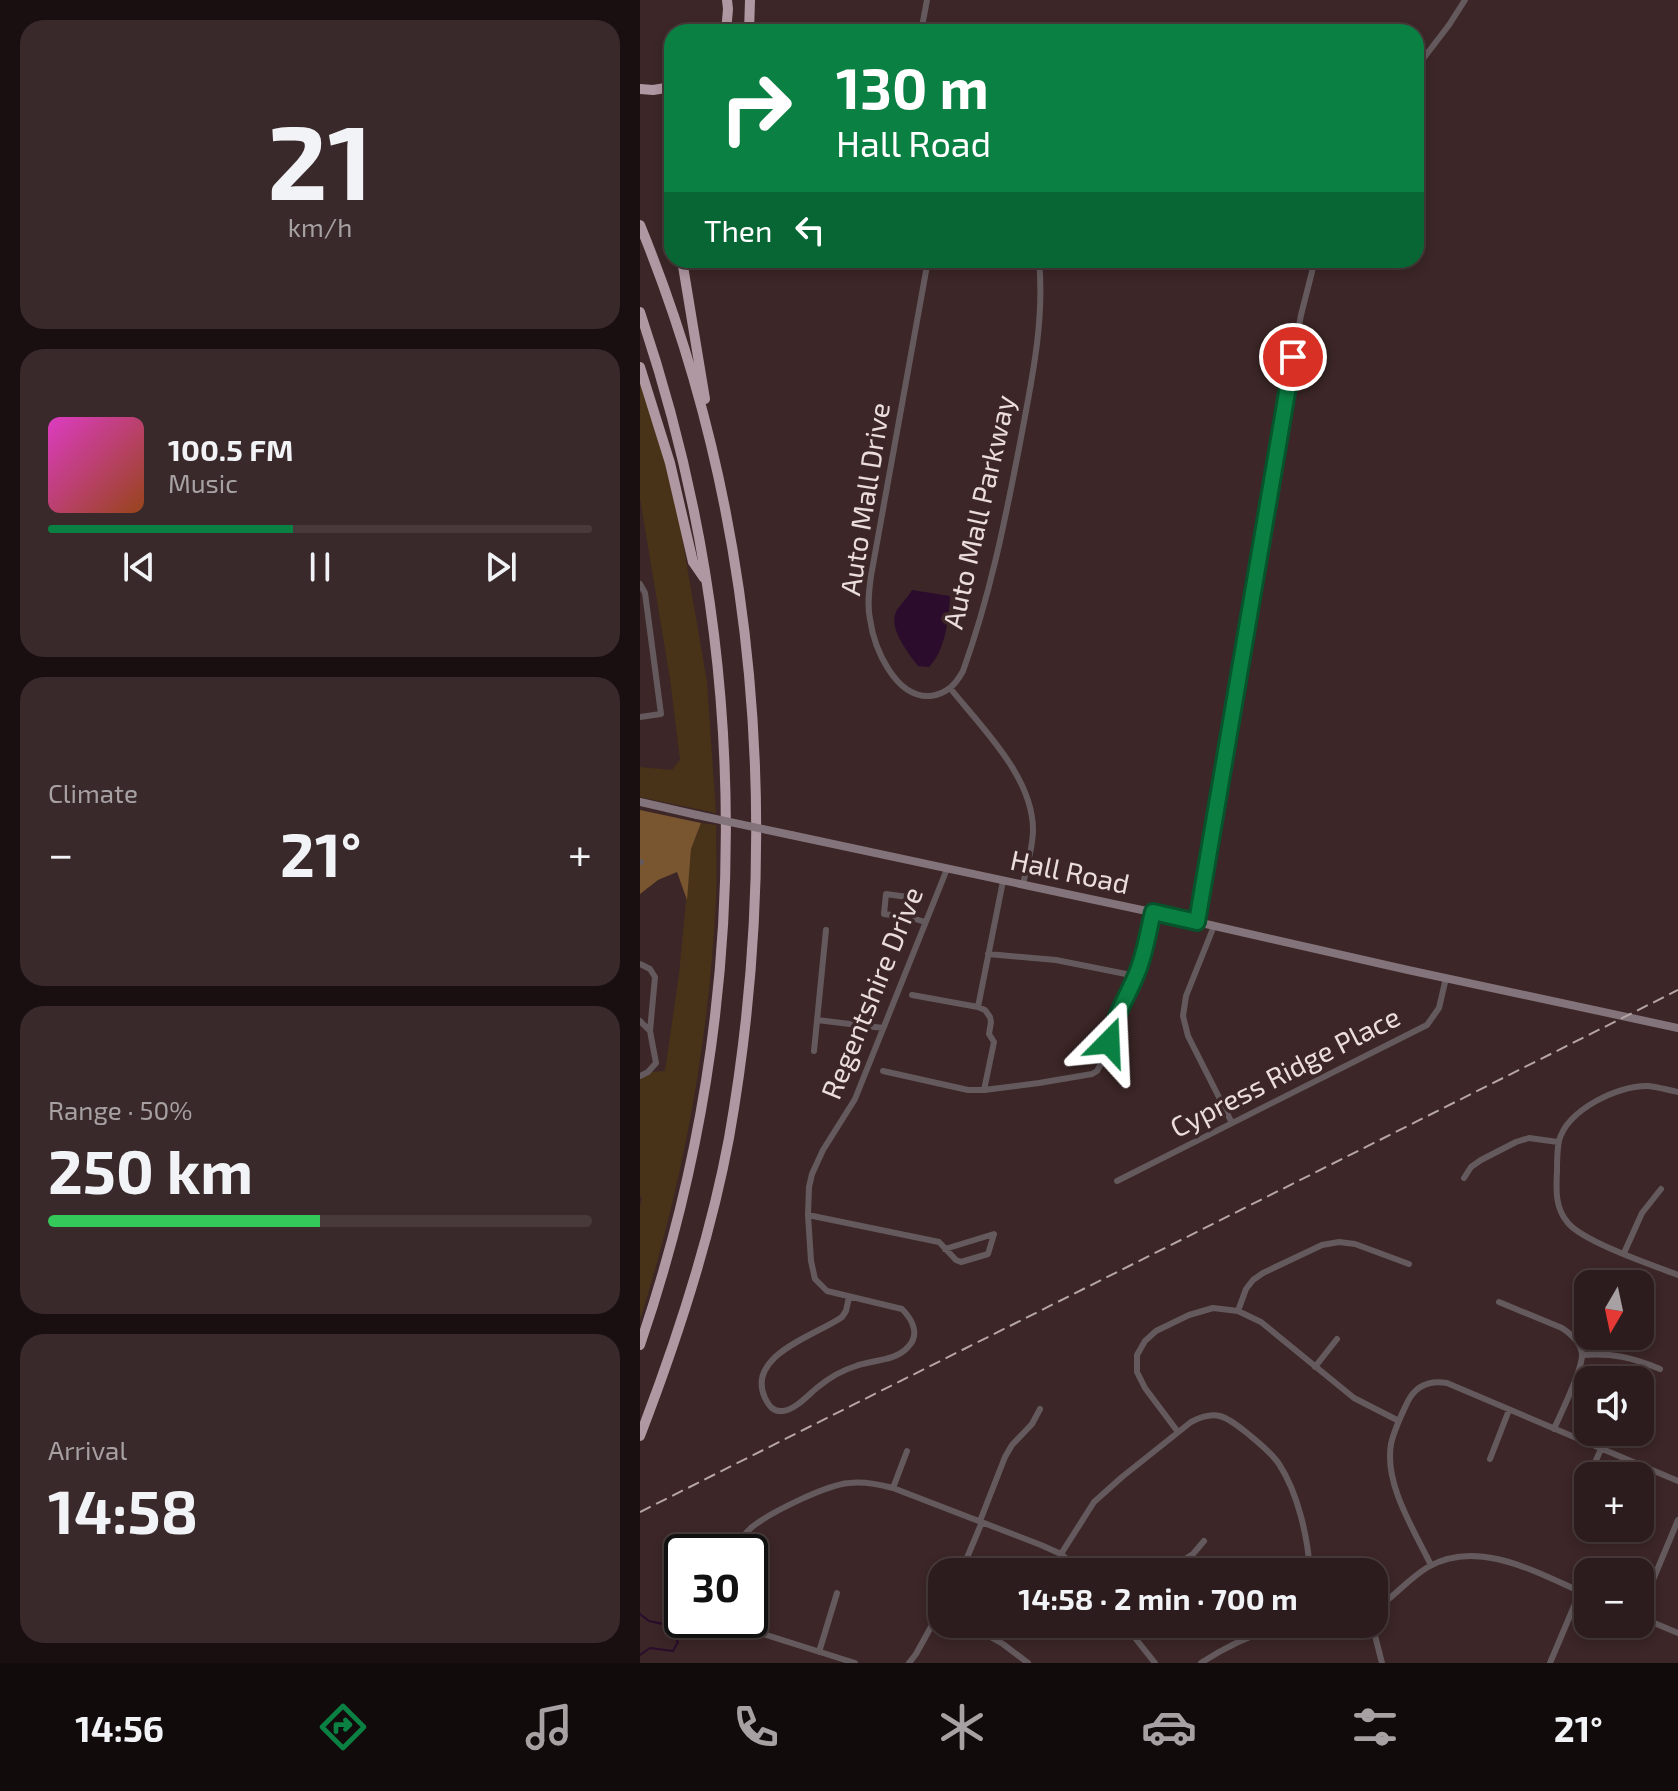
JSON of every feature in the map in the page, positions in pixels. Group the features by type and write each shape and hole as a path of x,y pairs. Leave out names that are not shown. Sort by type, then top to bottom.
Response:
{"highway":[{"path":"727,0 727,24"},
{"path":"749,24 750,0"},
{"path":"640,89 664,88"},
{"path":"640,225 677,326 713,453"},
{"path":"640,1436 691,1287 729,1137 748,1001 757,858 751,686 732,546 713,453 683,268"},
{"path":"640,312 681,450 707,583 717,650 724,743 726,847 722,960 698,1134 681,1205 640,1345"},
{"path":"640,367 670,463 693,562 707,583"}],"main road":[{"name":"Hall Road","path":"640,802 1678,1028"}],"street":[{"path":"922,24 927,0"},
{"path":"1424,58 1465,0"},
{"name":"Auto Mall Drive","path":"927,268 871,576 869,618 874,638 893,677 906,690 924,696 940,694 950,688"},
{"name":"Auto Mall Parkway","path":"950,688 963,671 999,552 1038,344 1040,268"},
{"path":"1197,922 1288,384 1313,268"},
{"path":"640,584 645,593 661,714 640,717"},
{"path":"950,688 1011,765 1029,799 1033,834 1023,885"},
{"name":"Regentshire Drive","path":"849,1297 842,1317 791,1344 763,1370 761,1384 770,1407 789,1410 839,1373 900,1353 911,1344 914,1326 902,1309 827,1291 815,1279 808,1215 809,1187 814,1166 855,1099 947,869"},
{"path":"978,1007 1003,881"},
{"path":"912,918 915,898 886,894 884,914 925,922"},
{"path":"883,1071 966,1090 984,1090 1085,1076 1097,1071 1109,1042 1113,1021 1136,976 1153,912"},
{"path":"1214,926 1186,996 1183,1016 1188,1036 1232,1123"},
{"path":"814,1051 826,930"},
{"path":"988,954 1056,960 1136,976"},
{"path":"640,964 650,969 655,977 650,1031 656,1063 640,1076"},
{"name":"Cypress Ridge Place","path":"1117,1181 1427,1025 1439,1008 1446,978"},
{"path":"912,995 985,1010 990,1017 989,1034 994,1042 984,1090"},
{"path":"817,1020 883,1028"},
{"path":"640,1021 650,1031"},
{"path":"1678,1092 1647,1086 1634,1087 1610,1095 1576,1114 1558,1142 1556,1192 1564,1218 1577,1232 1678,1275"},
{"path":"1464,1178 1471,1167 1481,1160 1516,1142 1529,1138 1558,1142"},
{"path":"1624,1253 1642,1213 1661,1189"},
{"path":"808,1215 939,1242 945,1249 956,1260 961,1262 988,1254 994,1234 945,1249"},
{"path":"1238,1311 1253,1280 1322,1245 1339,1242 1355,1244 1409,1264"},
{"path":"1499,1302 1562,1328 1577,1342 1582,1355 1581,1363 1554,1429"},
{"path":"1178,1432 1145,1388 1137,1372 1137,1355 1145,1341 1156,1331 1189,1315 1213,1308 1238,1311 1261,1322 1354,1398 1399,1421"},
{"path":"1315,1367 1337,1339"},
{"path":"1582,1355 1627,1356 1660,1369"},
{"path":"1431,1565 1397,1494 1390,1470 1391,1445 1399,1421 1411,1396 1426,1384 1436,1381 1447,1383 1678,1481"},
{"path":"966,1558 1005,1457 1040,1409"},
{"path":"1490,1459 1509,1410"},
{"path":"1061,1554 1094,1502 1191,1422 1212,1415 1223,1416 1248,1433 1279,1464 1304,1529 1308,1558"},
{"path":"1596,1462 1601,1449"},
{"path":"893,1488 907,1451"},
{"path":"746,1534 755,1525 817,1492 861,1482 893,1488 981,1521 1066,1558"},
{"path":"1654,1577 1678,1520"},
{"path":"1187,1558 1204,1541"},
{"path":"1388,1599 1431,1565 1467,1556 1510,1562 1574,1589"},
{"path":"819,1652 837,1593"},
{"path":"1550,1663 1574,1606"},
{"path":"1654,1623 1678,1633"},
{"path":"909,1663 928,1632"},
{"path":"768,1636 855,1663"},
{"path":"992,1638 1028,1663"},
{"path":"1135,1638 1155,1663"},
{"path":"1201,1663 1245,1638"},
{"path":"1376,1638 1382,1663"}],"shaded area":[{"path":"640,379 675,496 707,682 716,813 640,797 640,767 672,770 680,760 640,498"},
{"path":"912,590 950,596 942,644 929,667 918,666 895,626 896,612"},
{"path":"640,810 701,823 691,849 687,900 677,872 658,880 640,894"},
{"path":"701,823 716,825 716,899 707,1006 692,1112 681,1164 640,1320 640,1073 665,1071 679,974 691,849"}],"waterway":[{"path":"640,1614 649,1621 668,1625 678,1642 673,1651 650,1648 640,1655"}],"railway":[{"path":"640,1512 1678,990"}],"route":[{"path":"1109,1042 1113,1021 1141,963 1153,912 1197,922 1293,357"}]}
